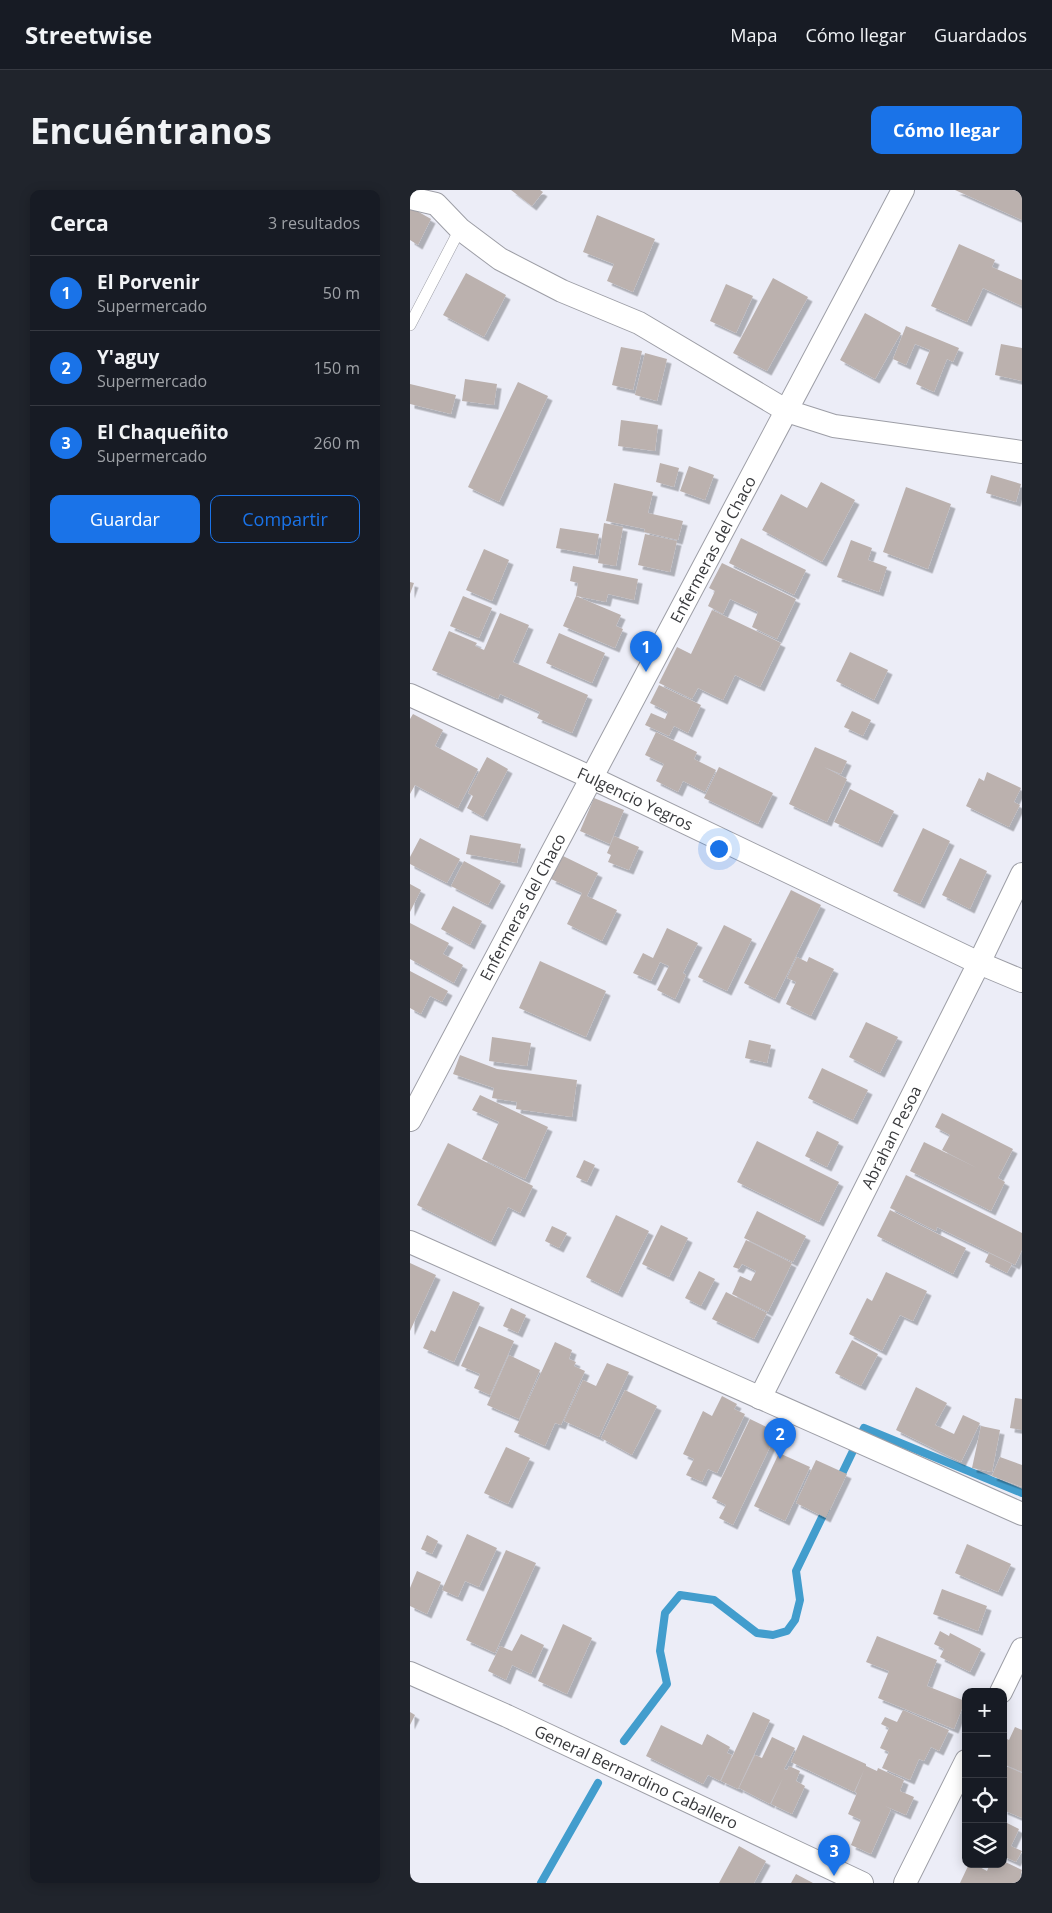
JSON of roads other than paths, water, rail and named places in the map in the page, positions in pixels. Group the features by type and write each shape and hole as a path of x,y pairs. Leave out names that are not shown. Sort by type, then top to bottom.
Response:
{"street":[{"name":"Enfermeras del Chaco","path":"410,1120 590,777 787,411 903,190"},
{"path":"410,198 439,197 460,229 500,258 562,291 639,323 787,411 834,426 1022,452"},
{"name":"Fulgencio Yegros","path":"410,695 590,777 979,963 1022,981"},
{"name":"Abrahan Pesoa","path":"760,1398 1022,874"},
{"path":"410,1242 1022,1514"},
{"path":"1003,1688 1022,1649"},
{"name":"General Bernardino Caballero","path":"410,1673 507,1716 862,1883"},
{"path":"905,1883 962,1769"}],"lane":[{"path":"410,325 460,229"}],"waterway":[{"path":"839,1480 864,1428 1022,1493"},
{"path":"624,1741 667,1684 660,1651 665,1613 680,1595 714,1600 757,1633 773,1635 787,1631 795,1620 800,1600 796,1571 826,1509"},
{"path":"541,1883 598,1783"}],"place":[{"name":"El Porvenir","path":"646,672"},
{"name":"Y'aguy","path":"780,1459"},
{"name":"El Chaqueñito","path":"834,1876"}]}
